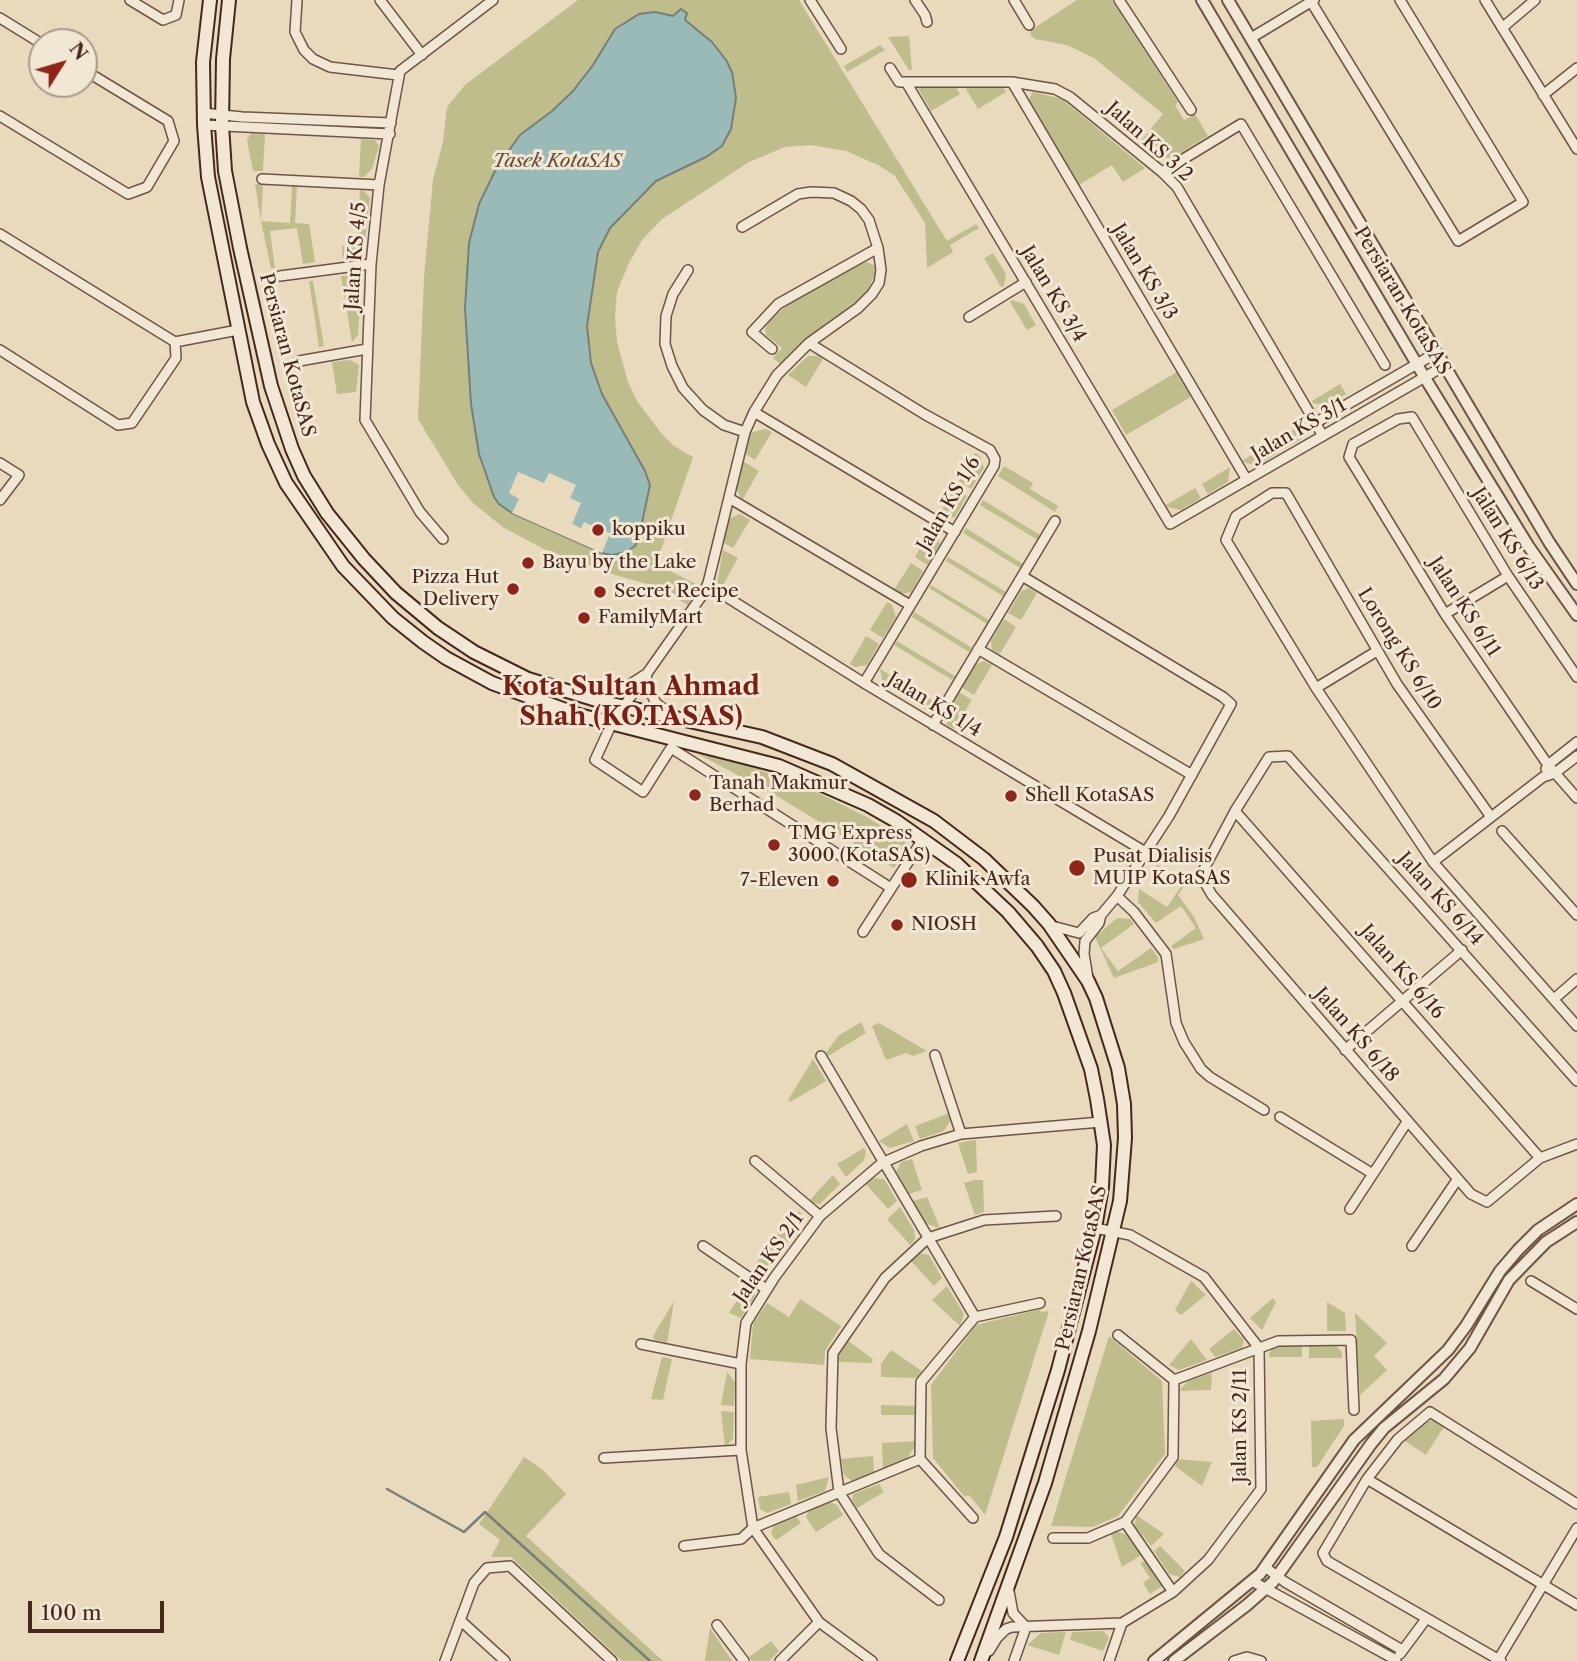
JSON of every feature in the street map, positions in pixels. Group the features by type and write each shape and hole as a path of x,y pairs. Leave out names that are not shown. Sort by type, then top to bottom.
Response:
{"main road":[{"name":"Persiaran KotaSAS","path":"210,0 203,62 203,119 215,220 253,402 278,466 303,510 359,585 399,623 460,667 516,694 570,712 779,766 867,805 923,839 957,864 1008,912 1054,971 1091,1069 1101,1122 1104,1166 1095,1228 1070,1330 1006,1536 957,1661"},
{"name":"Persiaran KotaSAS","path":"229,0 223,59 222,120 229,192 271,386 295,457 317,499 342,534 375,572 403,600 438,628 474,652 546,686 589,699 762,737 832,764 874,786 960,839 1015,888 1049,924 1088,981 1109,1036 1124,1104 1124,1170 1114,1231 1089,1331 1045,1483 981,1661"}],"street":[{"path":"130,0 163,20 176,15 179,0"},
{"path":"297,0 295,32 304,50 313,59 340,69 398,75 491,1"},
{"path":"380,0 422,55"},
{"path":"810,0 841,49"},
{"path":"915,0 927,22"},
{"path":"1014,0 1029,24"},
{"path":"1119,0 1191,110"},
{"name":"Persiaran KotaSAS","path":"1202,0 1416,364 1529,547 1577,615"},
{"name":"Persiaran KotaSAS","path":"1228,0 1436,353 1577,584"},
{"path":"1251,38 1312,1 1458,241 1523,202 1400,0"},
{"path":"1485,0 1577,149"},
{"path":"1502,28 1535,0"},
{"path":"0,18 28,35"},
{"name":"Jalan KS 3/4","path":"890,68 899,82 906,82 1170,524"},
{"path":"1544,95 1577,68"},
{"name":"Jalan KS 4/5","path":"398,75 390,134 379,185 372,264 365,420 420,512 443,539"},
{"path":"0,116 128,194 147,187 174,141 168,121 98,78"},
{"name":"Jalan KS 3/2","path":"906,82 1012,82 1047,87 1063,93 1162,172 1177,187 1323,436"},
{"name":"Jalan KS 3/3","path":"1012,82 1247,480"},
{"path":"203,119 390,134"},
{"path":"222,120 391,123"},
{"path":"1162,172 1241,124 1385,365"},
{"path":"262,179 379,185"},
{"path":"742,227 798,194 834,193 851,201 869,220 878,248 881,270 879,282 858,307 810,343 777,375 754,412 745,432 703,594 612,723 595,760 643,792 671,748 891,888"},
{"path":"0,234 175,342 238,330"},
{"path":"772,349 752,332 778,304 878,248"},
{"path":"279,276 372,264"},
{"path":"688,270 673,294 666,316 665,344 672,366 682,388 703,410 724,425 745,432"},
{"path":"969,317 1026,282"},
{"path":"0,349 118,425 132,423 176,358 175,342"},
{"name":"Jalan KS 1/6","path":"810,343 925,414 990,450 995,459 994,466 864,683"},
{"path":"299,361 367,349"},
{"name":"Jalan KS 3/1","path":"1315,423 1436,353"},
{"name":"Jalan KS 3/1","path":"1170,524 1444,366"},
{"path":"754,412 955,532"},
{"name":"Jalan KS 6/13","path":"1349,457 1353,444 1398,419 1412,417 1508,576 1577,677"},
{"name":"Jalan KS 6/11","path":"1349,457 1445,614 1548,765 1577,799"},
{"path":"0,463 19,475 0,500"},
{"name":"Lorong KS 6/10","path":"1315,688 1226,540 1237,516 1272,492 1286,493 1397,684 1491,817"},
{"path":"729,498 911,605"},
{"path":"933,724 1055,521"},
{"path":"1022,576 1223,697 1231,707 1147,853 1089,935 1084,947 1088,981"},
{"path":"1445,614 1508,576"},
{"name":"Jalan KS 1/4","path":"703,594 715,592 724,596 1147,853"},
{"path":"978,649 1192,775"},
{"path":"1377,651 1315,688 1433,862 1577,1026"},
{"path":"589,699 618,692 646,674"},
{"path":"646,674 648,688 656,704 682,719"},
{"path":"1543,777 1548,765 1577,741"},
{"path":"1433,862 1543,777 1555,774 1577,755"},
{"name":"Jalan KS 6/14","path":"1235,811 1269,757 1288,756 1577,1081"},
{"name":"Jalan KS 6/18","path":"1235,811 1205,869 1205,883 1212,895 1457,1180 1471,1194 1487,1202 1541,1157"},
{"name":"Jalan KS 6/16","path":"1235,811 1541,1157"},
{"path":"1502,831 1577,915"},
{"path":"863,932 923,839"},
{"path":"1117,896 1134,912 1166,954 1176,1023 1201,1069 1264,1110"},
{"path":"1049,924 1067,932 1079,933 1093,918 1101,915"},
{"path":"1345,1050 1462,950"},
{"path":"1554,999 1577,979"},
{"path":"935,1055 961,1134"},
{"path":"821,1056 975,1317"},
{"path":"1280,1117 1373,1174"},
{"name":"Jalan KS 2/1","path":"872,1661 819,1622 753,1528 741,1450 741,1364 746,1323 766,1289 820,1216 882,1163 921,1146 961,1134 1101,1122"},
{"path":"1350,1209 1408,1122"},
{"path":"1541,1157 1577,1144"},
{"path":"755,1161 820,1216"},
{"path":"1412,1246 1457,1180"},
{"path":"1154,1661 1252,1581 1265,1567 1354,1440 1448,1350 1500,1271 1518,1250 1538,1230 1577,1204"},
{"path":"939,1600 879,1554 839,1492 831,1428 833,1353 885,1278 928,1238 984,1220 1056,1216"},
{"path":"1174,1661 1247,1605 1278,1576 1384,1428 1444,1379 1470,1348 1509,1280 1546,1241 1577,1222"},
{"name":"Jalan KS 2/11","path":"981,1661 1006,1629 1122,1623 1173,1592 1208,1560 1261,1489 1259,1348 1204,1277 1137,1238 1095,1228"},
{"path":"703,1246 766,1289"},
{"path":"1531,1281 1577,1309"},
{"path":"973,1518 920,1459 921,1382 975,1317 1040,1303"},
{"path":"1118,1335 1174,1380"},
{"path":"1174,1380 1278,1341 1351,1340 1354,1410"},
{"path":"641,1344 741,1364"},
{"path":"1053,1538 1088,1538 1125,1522 1173,1457 1174,1380"},
{"path":"1577,1504 1430,1412 1398,1438 1367,1479 1322,1553 1327,1561 1500,1660 1577,1528"},
{"path":"604,1458 741,1450"},
{"path":"684,1546 741,1539 753,1528 920,1459"},
{"path":"1367,1479 1577,1605"},
{"path":"1125,1522 1173,1592"},
{"path":"445,1661 474,1583 487,1568 510,1566 612,1661"},
{"path":"1265,1567 1402,1650"},
{"path":"1252,1581 1396,1660 1426,1619"},
{"path":"1009,1585 1011,1609 1026,1627 1014,1661"},
{"path":"460,1620 505,1661"},
{"path":"780,1661 819,1622"},
{"path":"1109,1661 1122,1623"},
{"path":"717,1625 744,1661"},
{"path":"1234,1661 1247,1657 1261,1661"}],"green space":[{"name":"Tasek KotaSAS","path":"578,0 799,0 947,241 976,224 979,228 950,245 953,252 927,268 925,223 895,176 846,151 811,145 785,147 749,162 662,219 642,240 617,292 617,342 628,382 637,401 674,446 693,457 656,564 698,585 688,605 651,585 544,549 504,528 473,503 458,485 418,419 424,277 433,179 443,142 447,107 465,85"},
{"path":"1077,0 1112,0 1178,102 1175,105 1184,120 1195,114 1208,136 1172,158 1157,157 1140,142 1163,114 1094,58 1067,45 1035,39 1030,34 1031,30"},
{"path":"909,36 912,70 909,70 888,37"},
{"path":"880,45 885,50 847,72 844,66"},
{"path":"919,85 955,86 960,94 931,111 918,88"},
{"path":"968,86 1003,87 1006,92 978,109 966,89"},
{"path":"1033,92 1062,99 1145,168 1123,182 1112,165 1077,186 1028,100"},
{"path":"251,133 265,134 263,171 253,171 247,140"},
{"path":"361,139 375,140 379,146 372,169 364,177 359,177"},
{"path":"255,184 263,184 261,221"},
{"path":"292,186 297,186 295,223 309,224 315,262 303,264 297,228 270,231 275,268 271,269 261,221 290,223"},
{"path":"360,190 370,198 364,249 356,257 343,258 342,246 357,244"},
{"path":"993,253 1006,274 1004,286 1001,287 984,258"},
{"path":"866,262 877,269 866,294 811,337 781,365 773,358 782,348 766,335 768,323 790,302"},
{"path":"356,275 361,280 358,335 352,342 341,276"},
{"path":"309,281 313,281 324,346 319,347"},
{"path":"1012,300 1024,304 1036,325 1027,330 1010,302"},
{"path":"808,356 823,359 806,387 788,375"},
{"path":"350,360 359,365 356,392 337,394 332,362"},
{"path":"1177,372 1191,397 1126,435 1112,410"},
{"path":"1340,384 1346,394 1327,406 1313,403 1312,401"},
{"path":"1305,423 1302,439 1282,450 1276,440"},
{"path":"766,429 772,432 755,460 746,454 749,433"},
{"path":"1270,444 1276,454 1256,466 1242,461"},
{"path":"975,453 980,456 984,468 971,489 959,481"},
{"path":"741,460 759,471 743,499 735,485"},
{"path":"1004,466 1033,483 1030,489 1058,506 1055,512 998,476"},
{"path":"1230,467 1228,482 1208,494 1202,484"},
{"path":"955,488 967,496 955,517 943,519 938,516"},
{"path":"1195,488 1201,498 1181,510 1167,507 1166,505"},
{"path":"983,500 1040,535 1038,540 980,505"},
{"path":"740,514 750,520 733,548 724,543 728,519"},
{"path":"966,528 1023,564 1020,568 963,533"},
{"path":"931,529 936,532 940,544 927,565 915,557"},
{"path":"723,550 738,558 722,587 717,584"},
{"path":"948,557 1006,592 1003,596 946,561"},
{"path":"911,563 923,571 911,592 900,594 894,590"},
{"path":"931,585 989,620 987,624 929,588"},
{"path":"1029,588 1037,593 1021,620 1008,613 1021,591"},
{"path":"887,602 892,605 896,617 883,638 870,630"},
{"path":"914,612 972,648 969,652 912,617"},
{"path":"1004,619 1016,627 1000,654 992,650 991,641"},
{"path":"866,636 879,644 867,665 855,667 850,664"},
{"path":"897,641 955,676 952,680 894,645"},
{"path":"984,661 992,665 974,695 961,687 974,665"},
{"path":"880,669 938,704 936,707 924,709 883,683"},
{"path":"959,692 972,700 954,729 947,725 946,713"},
{"path":"696,753 754,768 804,786 867,817 909,844 894,868 777,796"},
{"path":"1156,864 1186,884 1178,895 1194,917 1204,939 1174,949 1171,946 1196,928 1181,906 1156,923 1138,902 1139,889 1167,907 1182,885"},
{"path":"1117,918 1130,919 1134,924 1101,948 1118,971 1151,948 1158,957 1158,962 1114,978 1095,937"},
{"path":"861,1022 866,1033 828,1056 826,1053 838,1036"},
{"path":"879,1023 927,1051 913,1056 906,1053 886,1060 872,1026"},
{"path":"813,1059 826,1081 790,1102 788,1100"},
{"path":"950,1113 952,1118 944,1131 920,1139 915,1126"},
{"path":"907,1124 914,1141 890,1148 879,1141"},
{"path":"976,1140 977,1172 968,1174 958,1143"},
{"path":"864,1148 864,1160 846,1177 837,1164"},
{"path":"912,1159 922,1190 909,1194 896,1172 901,1162"},
{"path":"833,1175 840,1184 820,1204 809,1201"},
{"path":"873,1178 884,1179 897,1201 888,1209 866,1184"},
{"path":"983,1180 984,1212 975,1215 964,1183"},
{"path":"927,1197 940,1228 925,1223 913,1201"},
{"path":"900,1207 914,1230 915,1240 910,1245 887,1219"},
{"path":"799,1211 801,1223 786,1244 776,1236"},
{"path":"771,1241 781,1249 766,1271 752,1270"},
{"path":"920,1253 929,1255 942,1278 934,1286 911,1261"},
{"path":"1191,1281 1206,1295 1181,1315 1175,1310"},
{"path":"748,1284 755,1296 741,1318 729,1313"},
{"path":"947,1286 964,1314 960,1326 932,1300"},
{"path":"1273,1298 1276,1302 1262,1330 1250,1318"},
{"path":"800,1299 841,1326 825,1351 824,1365 750,1359 753,1324 767,1303 789,1317"},
{"path":"674,1301 667,1343 655,1340 653,1336"},
{"path":"1327,1302 1345,1313 1346,1331 1327,1331"},
{"path":"1040,1309 1041,1312 1049,1311 985,1515 969,1495 965,1497 933,1458 931,1385 976,1325"},
{"path":"1355,1313 1387,1343 1374,1356 1387,1370 1360,1395"},
{"path":"1234,1329 1244,1340 1242,1348 1215,1357 1209,1349"},
{"path":"1109,1336 1162,1381 1165,1454 1118,1516 1093,1527 1051,1526"},
{"path":"1191,1339 1207,1360 1179,1370 1169,1365"},
{"path":"847,1340 873,1359 872,1363 838,1362 838,1354"},
{"path":"1276,1345 1302,1345 1302,1357 1269,1357"},
{"path":"1335,1345 1342,1352 1342,1358 1309,1358 1309,1346"},
{"path":"891,1350 922,1371 917,1378 881,1377 881,1364"},
{"path":"662,1357 672,1359 663,1400 651,1399"},
{"path":"727,1372 735,1382 734,1406 721,1405"},
{"path":"1212,1373 1211,1390 1179,1391 1188,1381"},
{"path":"881,1405 917,1406 918,1415 881,1415"},
{"path":"721,1411 734,1412 733,1439 725,1447"},
{"path":"1344,1419 1344,1426 1317,1467 1312,1467 1311,1421"},
{"path":"1436,1419 1445,1425 1426,1455 1402,1439 1422,1423"},
{"path":"918,1441 907,1459 883,1469 882,1443"},
{"path":"873,1456 874,1473 852,1481 844,1475 841,1459"},
{"path":"524,1457 542,1469 566,1494 526,1536 663,1661 622,1661 511,1557 491,1557 500,1540 479,1524"},
{"path":"1177,1459 1212,1462 1202,1486 1175,1466"},
{"path":"829,1477 825,1491 798,1501 796,1485"},
{"path":"879,1484 884,1492 857,1508 852,1500 853,1494"},
{"path":"789,1492 791,1504 767,1513 760,1509 758,1497"},
{"path":"827,1501 837,1505 843,1515 816,1532 806,1517 809,1509"},
{"path":"1136,1515 1164,1534 1151,1546 1135,1526"},
{"path":"796,1516 801,1523 776,1540 771,1534 774,1524"},
{"path":"1116,1531 1130,1536 1143,1554 1122,1567 1111,1534"},
{"path":"1160,1546 1185,1571 1180,1577 1169,1574 1154,1551"},
{"path":"1147,1560 1162,1581 1161,1587 1150,1594 1143,1583 1150,1578 1140,1563"},
{"path":"710,1628 732,1661 705,1661"},
{"path":"1103,1631 1109,1637 1103,1651 1070,1640 1072,1632"},
{"path":"1066,1632 1059,1655 1027,1645 1041,1633"},
{"path":"771,1641 779,1651 769,1661 752,1661 749,1657"}],"water":[{"path":"681,9 687,13 685,20 712,42 726,60 732,72 736,98 731,129 722,146 706,157 656,181 610,228 598,252 587,326 591,363 602,394 645,471 650,485 635,546 626,552 612,555 512,513 494,497 479,454 471,404 465,308 469,243 479,204 497,167 520,135 573,91 615,29 639,14 655,12 673,16"}],"pier":[{"path":"518,472 544,483 549,473 576,485 570,498 581,503 572,524 581,528 584,522 610,533 602,553 512,513 519,499 509,493"}],"waterway":[{"path":"387,1489 464,1532 485,1512 650,1661"}],"place":[{"name":"koppiku","path":"598,530"},
{"name":"Bayu by the Lake","path":"528,563"},
{"name":"Pizza Hut Delivery","path":"513,589"},
{"name":"Secret Recipe","path":"600,592"},
{"name":"FamilyMart","path":"584,618"},
{"name":"Tanah Makmur Berhad","path":"695,795"},
{"name":"Shell KotaSAS","path":"1011,796"},
{"name":"TMG Express 3000 (KotaSAS)","path":"774,845"},
{"name":"Pusat Dialisis MUIP KotaSAS","path":"1077,868"},
{"name":"Klinik Awfa","path":"909,880"},
{"name":"7-Eleven","path":"833,881"},
{"name":"NIOSH","path":"897,925"}],"district":[{"name":"Kota Sultan Ahmad Shah (KOTASAS)","path":"631,702"}]}
